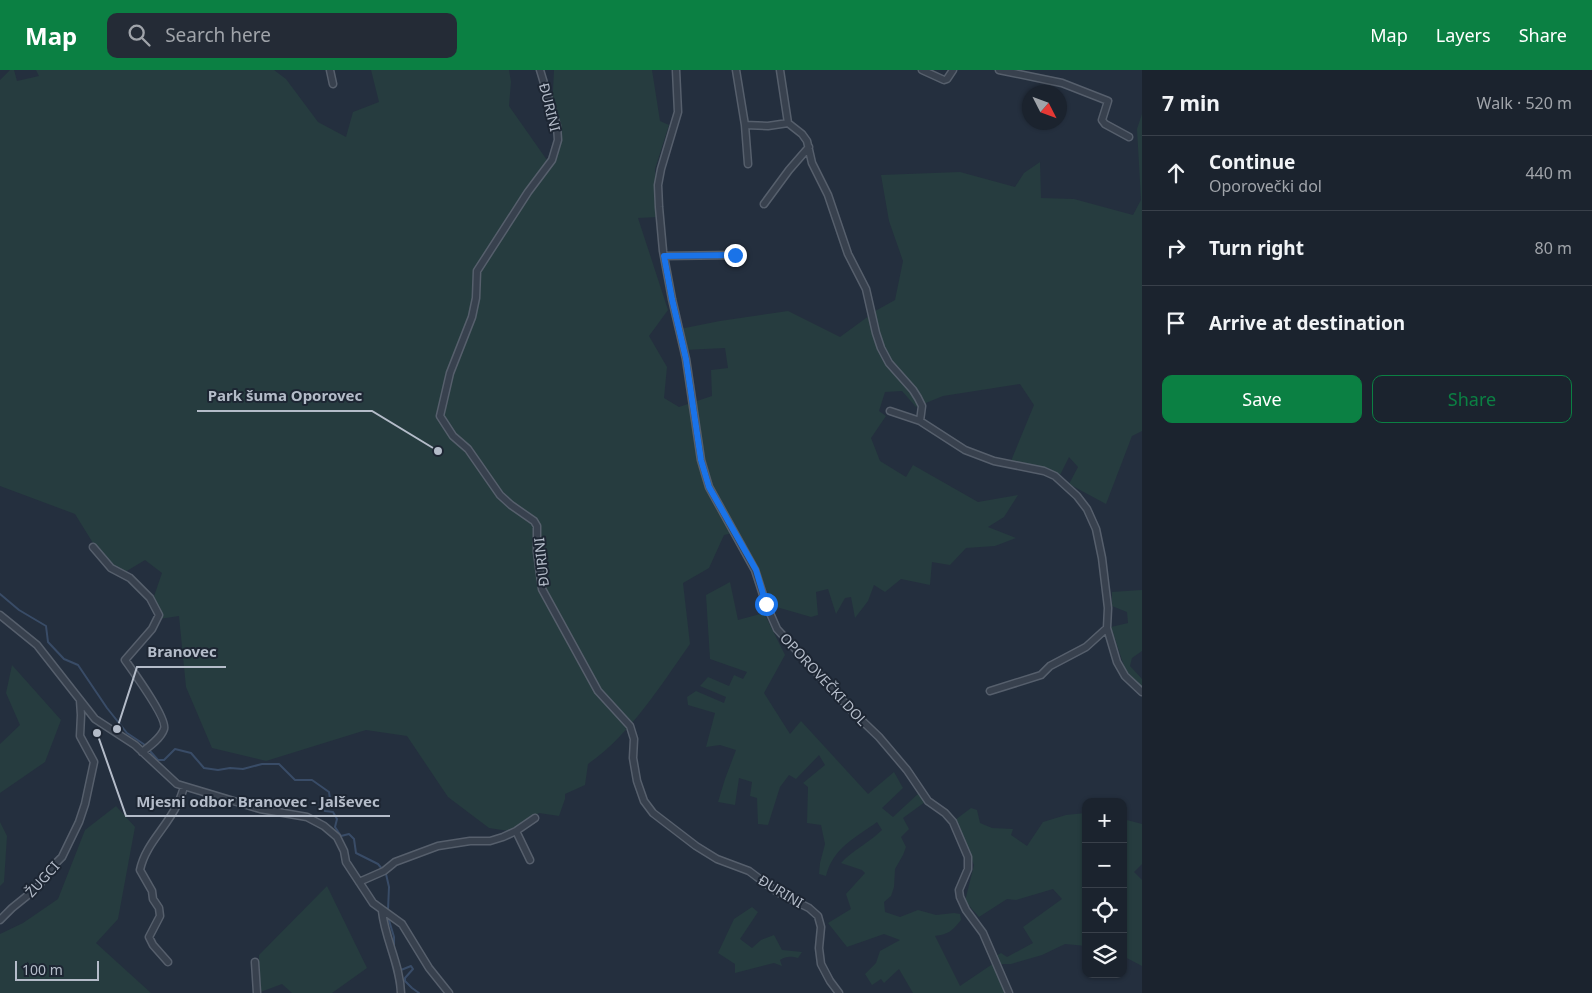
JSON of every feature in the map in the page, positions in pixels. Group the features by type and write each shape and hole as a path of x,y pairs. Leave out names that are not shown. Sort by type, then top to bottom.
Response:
{"street":[{"path":"330,70 333,84"},
{"name":"ĐURINI","path":"540,70 557,126 558,140 552,160 525,197 477,271 476,298 472,317 450,373 440,416 453,436 468,450 500,494 511,505 534,521 537,526 537,552 542,589 598,692 630,726 634,739 633,758 637,781 644,801 653,813 696,846 718,859 749,870 777,892 809,908 818,916 821,927 819,948 821,964 839,993"},
{"name":"OPOROVEČKI DOL","path":"676,70 678,112 658,185 664,256 686,359 701,460 709,487 756,570 766,604 777,628 855,714 880,737 907,770 928,801 954,822 968,857 968,869 960,890 960,897 966,910 983,933 1009,993"},
{"path":"736,70 745,124 748,164"},
{"path":"780,70 788,123 806,138 812,163 828,195 848,254 866,289 881,348 889,364 918,398 922,406 920,421"},
{"path":"922,70 944,80 951,75 952,70"},
{"path":"999,70 1062,83 1108,101 1102,120 1105,124 1129,137"},
{"path":"745,124 768,126 788,123"},
{"path":"764,204 789,170 809,148"},
{"path":"664,256 735,255"},
{"path":"890,411 920,421 965,450 994,461 1044,471 1055,476 1077,496 1087,509 1096,528 1102,558 1108,608 1108,628 1117,662 1125,676 1142,692"},
{"path":"93,546 111,568 130,578 150,598 159,615 152,629 125,660 156,706 164,725 156,740 142,752"},
{"path":"0,615 37,645 95,718 124,737 171,779 184,787 260,809 306,816 324,826 337,838 344,851 346,862 373,904 402,924 429,968 449,993"},
{"path":"990,691 1041,675 1050,666 1086,647 1108,628"},
{"name":"ŽUGCI","path":"0,920 38,887 49,870 62,857 85,804 94,762 80,736 80,699"},
{"path":"168,962 149,938 160,916 160,908 153,899 152,891 140,870 142,862 158,832 177,806 184,787"},
{"path":"359,882 384,871 395,862 438,846 470,841 490,841 516,831 535,818"},
{"path":"516,831 530,860"},
{"path":"386,913 383,921 399,971 401,993"},
{"path":"256,962 257,993"}],"green space":[{"path":"10,70 14,70 17,81 39,76 36,70 274,70 286,79 318,122 346,137 353,112 379,102 371,70 509,70 511,82 509,106 549,163 555,143 552,110 554,70 652,70 660,121 669,125 655,169 658,217 638,218 668,310 649,336 667,367 664,398 679,407 712,396 711,370 728,368 725,348 684,350 680,329 788,311 840,337 877,310 895,300 903,261 889,221 881,175 960,172 1015,187 1024,173 1040,162 1041,198 1074,199 1133,215 1141,200 1137,129 1142,114 1142,431 1132,436 1106,504 1069,484 1078,467 1069,457 1060,475 1048,468 1011,461 1034,405 1020,384 943,396 916,407 902,391 885,392 879,411 886,416 871,438 880,461 906,477 913,465 978,502 1018,495 1004,517 988,527 1016,538 995,546 966,548 950,565 932,562 930,585 901,579 885,592 874,585 868,601 855,618 851,597 845,598 836,614 828,589 816,592 818,615 811,617 773,606 759,571 737,532 724,535 709,568 683,583 690,644 631,724 618,739 588,764 585,785 565,794 559,816 539,813 509,831 489,828 448,797 407,736 366,730 266,761 212,748 186,687 179,616 159,619 151,605 162,573 145,560 125,572 106,564 75,514 0,486 0,80"},
{"path":"730,582 738,620 764,613 785,655 764,693 790,734 801,721 868,794 894,772 903,788 882,808 893,817 919,793 925,802 903,818 909,829 901,837 906,847 895,869 894,887 891,896 884,902 885,912 900,917 918,910 936,915 960,914 961,920 953,929 947,933 935,936 960,986 994,963 1009,993 913,993 899,969 884,983 881,979 872,985 865,974 876,963 880,951 900,940 884,934 847,947 828,923 851,909 846,894 865,873 862,870 841,863 882,830 877,822 861,833 839,851 829,866 826,876 819,874 825,844 821,825 807,823 808,787 803,783 825,765 819,755 796,779 789,775 780,787 768,825 758,824 757,798 750,796 752,782 739,778 735,805 718,802 736,750 720,745 706,747 715,713 688,705 687,697 696,691 724,703 726,697 700,686 708,677 729,686 734,675 743,679 747,672 710,659 706,595"},
{"path":"1142,590 1142,651 1132,658 1130,666 1142,679 1142,687 1126,672 1111,627 1128,623 1127,612 1112,606 1112,592"},
{"path":"12,665 61,720 45,762 0,793 0,744 20,725 6,693"},
{"path":"116,806 135,827 118,919 96,943 151,993 0,993 0,934 23,923 58,899 85,830"},
{"path":"971,808 977,810 980,823 992,828 1013,829 1011,835 1027,846 1043,822 1066,815 1082,813 1082,946 1065,944 1042,955 1011,964 1000,964 996,956 1001,953 1007,957 1033,943 1023,927 1062,899 1053,889 1016,900 1007,899 979,917 965,901 974,865 955,820"},
{"path":"1127,820 1142,824 1142,864 1134,872 1142,880 1142,966 1127,958"},
{"path":"0,822 7,836 4,882 0,886"},
{"path":"327,886 367,968 332,993 292,993 282,984 258,993 259,955"},
{"path":"752,907 758,912 740,939 752,948 761,940 774,935 782,950 802,952 798,958 789,957 780,960 782,966 774,963 735,973 735,964 718,953 734,919"}],"waterway":[{"path":"0,594 19,610 46,626 48,642 64,659 78,665 107,708 127,733 145,745"},
{"path":"150,751 158,760 164,760 175,749 191,753 204,768 218,770 230,768 243,769 262,764 279,764 295,780 312,780 329,792 330,799 322,808 325,811 333,812 337,819 335,827 341,836 349,834 354,839 356,853 378,864 383,870"},
{"path":"386,874 389,887 388,910"},
{"path":"388,917 394,937 394,947"},
{"path":"400,968 401,970 411,966 413,969 405,978 405,981 419,993"}],"place":[{"name":"Park šuma Oporovec","path":"438,451"},
{"name":"Branovec","path":"117,729"},
{"name":"Mjesni odbor Branovec - Jalševec","path":"97,733"}],"route":[{"path":"735,255 664,256 686,359 701,460 709,487 756,570 766,604"}]}
